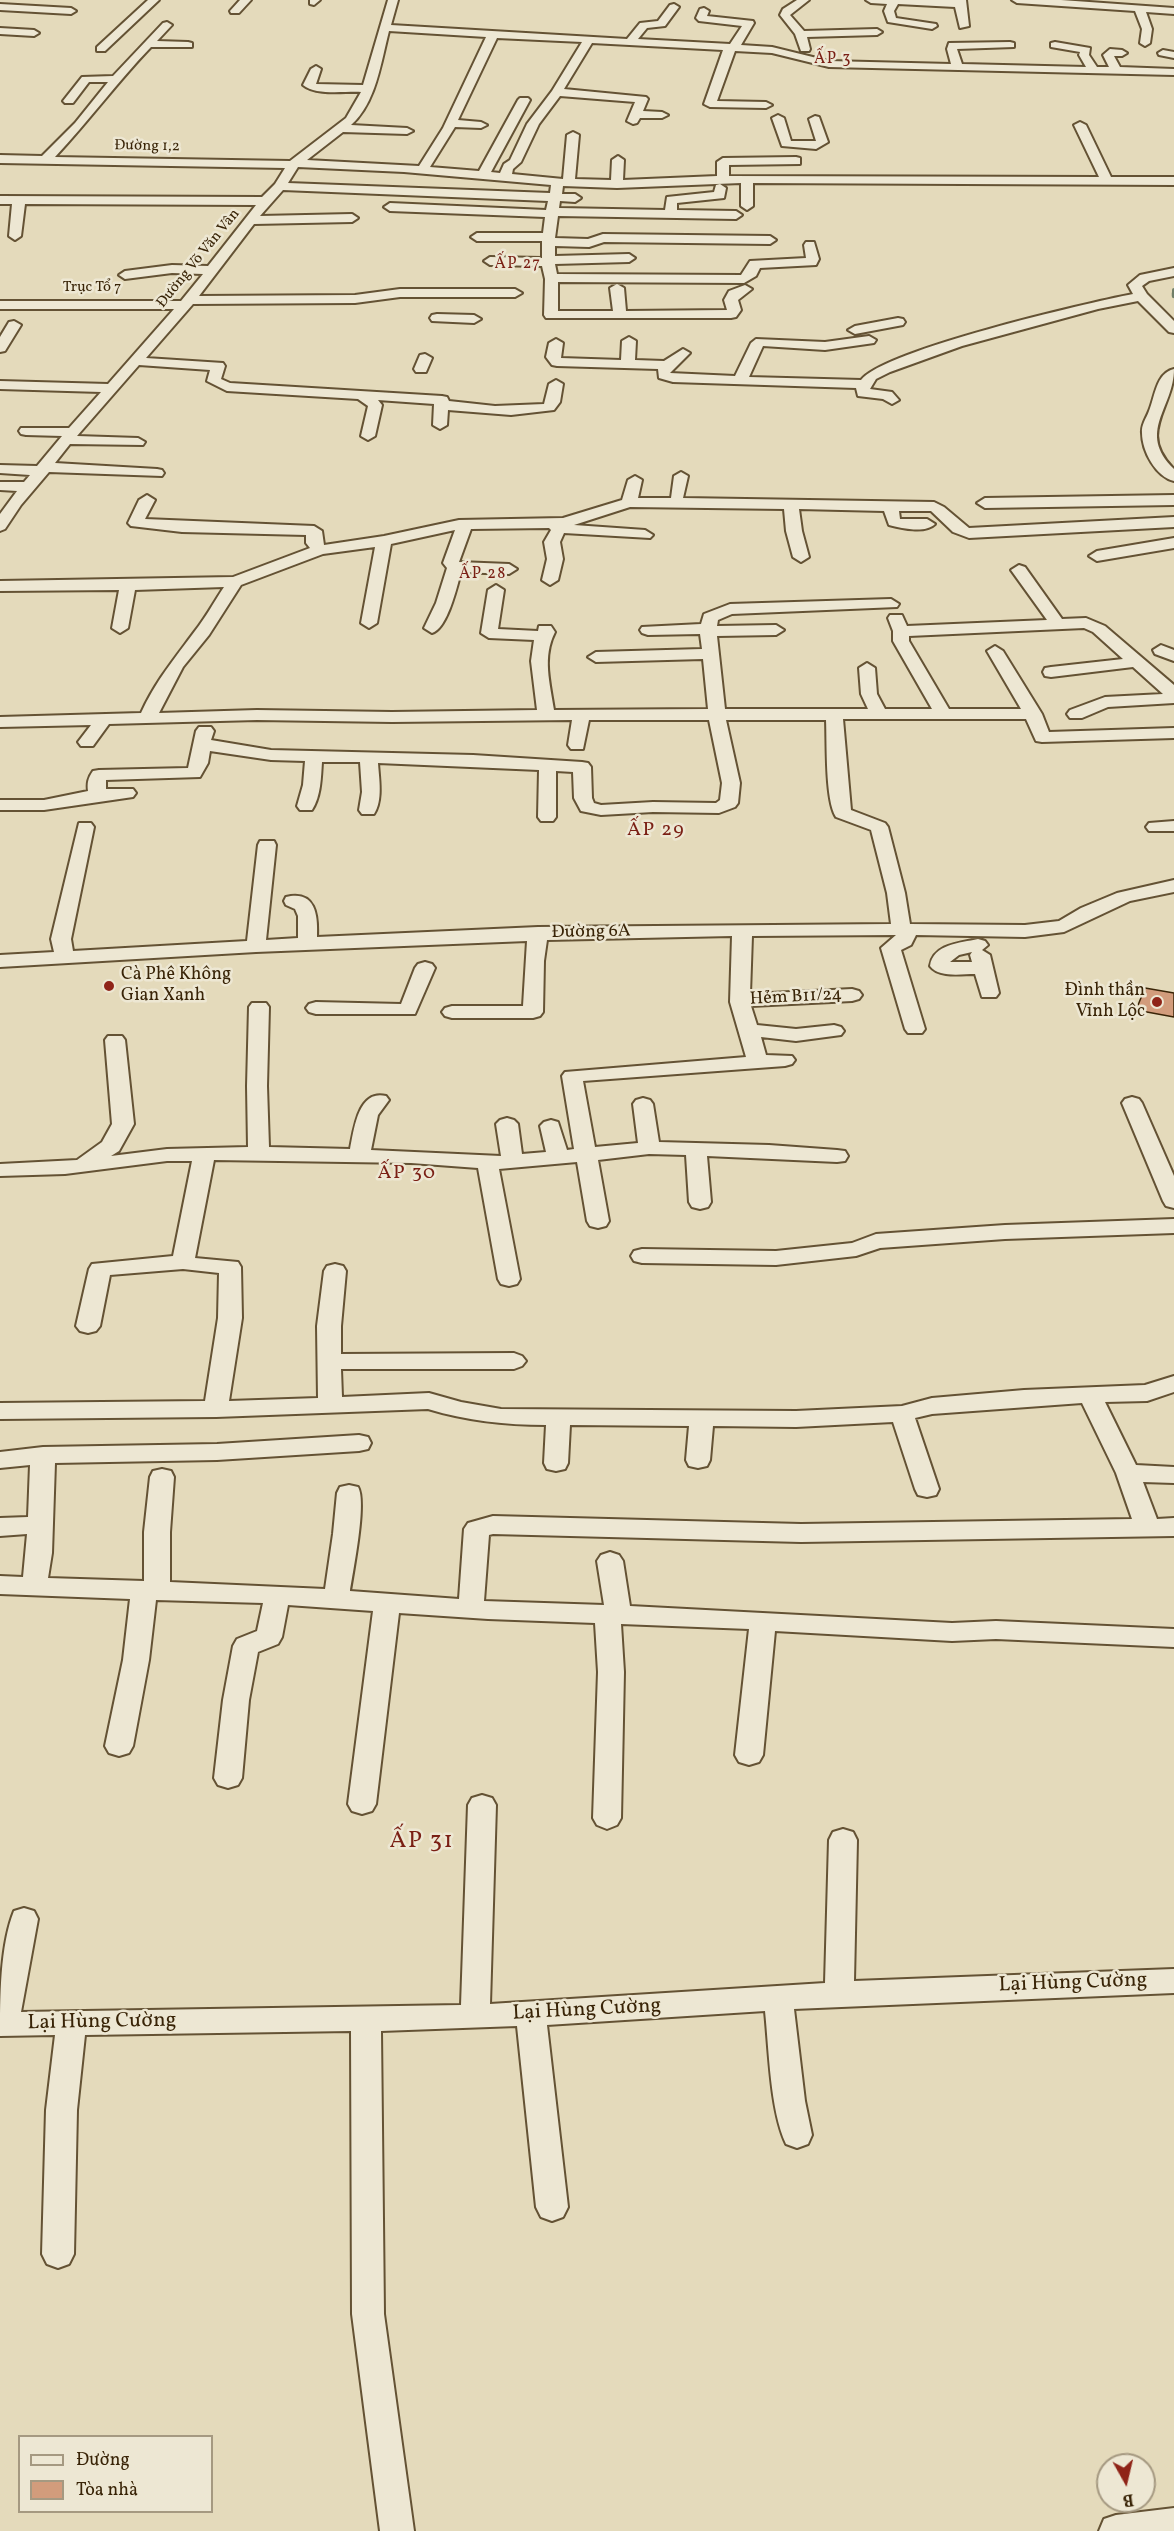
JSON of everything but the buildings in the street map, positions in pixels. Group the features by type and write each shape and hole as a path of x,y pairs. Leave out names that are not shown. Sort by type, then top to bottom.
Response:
{"street":[{"path":"101,49 154,0"},
{"path":"235,11 246,0"},
{"name":"Đường Võ Văn Vân","path":"0,526 28,487 70,436 187,302 295,164 341,128 361,105 368,89 393,0"},
{"path":"802,59 805,52 801,34 794,22 785,15 787,11 804,0"},
{"path":"871,0 920,7 960,2 964,26"},
{"path":"1017,0 1032,4 1174,11"},
{"path":"894,2 889,11 892,21 932,26"},
{"path":"631,41 644,24 661,24 674,7"},
{"path":"0,8 71,11"},
{"path":"1139,8 1147,29 1144,43"},
{"path":"704,11 701,18 703,19 749,23 730,47 710,104 766,105"},
{"path":"0,20 34,28 0,31"},
{"path":"45,160 167,25"},
{"path":"385,28 443,26 493,34 772,50 818,63 1062,71 1174,72"},
{"path":"677,44 688,28 713,27"},
{"path":"801,34 877,32"},
{"path":"423,169 451,123 493,34"},
{"path":"505,176 508,167 515,162 533,124 557,92 590,39"},
{"path":"150,44 188,45"},
{"path":"937,44 1010,45"},
{"path":"953,45 957,67"},
{"path":"1054,45 1086,50 1084,55 1094,71"},
{"path":"853,48 855,65"},
{"path":"1117,71 1108,55 1110,52 1122,53"},
{"path":"1029,57 1062,71"},
{"path":"316,69 309,85 368,89"},
{"path":"69,101 86,79 117,80"},
{"path":"557,92 595,100 642,99 634,118 662,115"},
{"path":"484,174 524,100"},
{"path":"778,118 786,144 793,145 822,142 815,119"},
{"path":"451,123 482,124"},
{"path":"1080,125 1106,180"},
{"path":"341,128 407,131"},
{"path":"573,135 563,183 554,197 550,227 548,261 551,278 551,315 731,314 734,310 731,300 734,294 745,289"},
{"path":"309,137 329,137"},
{"path":"793,145 800,179"},
{"name":"Đường 1,2","path":"0,159 295,164 423,169 563,183 616,184 722,184 747,179 1174,181"},
{"path":"616,184 618,160"},
{"path":"671,214 671,200 720,195 723,162 796,161"},
{"path":"747,179 747,206"},
{"path":"280,186 585,198"},
{"path":"0,200 19,200 34,204 284,205"},
{"path":"15,236 19,200"},
{"path":"392,212 550,227 578,233"},
{"path":"477,237 671,214 736,215"},
{"path":"251,220 352,218"},
{"path":"550,227 589,243 603,238 643,237 770,240"},
{"path":"551,278 746,278 754,264 811,262 813,259 810,245"},
{"path":"490,261 548,261 630,253 640,278"},
{"path":"125,275 172,268 213,270"},
{"path":"1174,272 1136,282 1141,296 1174,329"},
{"path":"617,288 620,315"},
{"name":"Trục Tổ 7","path":"0,305 355,299 389,289 440,293 515,293"},
{"path":"440,293 442,298 436,323 474,319"},
{"path":"892,400 887,395 862,393 864,384 871,376 885,369 957,343 1096,305 1141,296"},
{"path":"740,381 758,343 825,346 871,342 852,327 898,322"},
{"path":"0,348 14,325"},
{"path":"628,363 629,341"},
{"path":"556,343 553,357 557,362 580,367 597,358 628,363 667,365"},
{"path":"814,373 825,346"},
{"path":"683,353 667,365 669,367 663,370 664,375 673,378 740,381 814,373 864,384"},
{"path":"135,361 218,366 214,381 227,387 442,400 440,425"},
{"path":"1174,373 1159,394 1157,409 1149,427 1149,444 1161,466 1174,477"},
{"path":"441,404 539,411 549,408 553,402 556,384"},
{"path":"0,385 112,388"},
{"path":"362,395 375,405 368,436"},
{"path":"26,431 109,442 138,442"},
{"path":"109,442 130,457"},
{"path":"0,469 158,473"},
{"path":"677,496 681,476"},
{"path":"629,503 635,480"},
{"path":"0,486 28,487"},
{"path":"652,493 705,497"},
{"path":"553,526 629,503 652,493 790,503 934,507 943,512 954,527 963,532 1025,522 1139,525 1174,522"},
{"path":"147,500 136,523 182,527 314,531 314,543 320,550"},
{"path":"985,502 1174,500"},
{"path":"790,503 801,557"},
{"path":"892,505 891,514 894,522 927,524"},
{"path":"182,527 191,508"},
{"path":"369,623 388,540 394,530 418,522"},
{"path":"465,525 451,563 455,567 509,569"},
{"path":"0,586 235,582 320,550 465,525 553,526 645,535"},
{"path":"550,580 555,559 552,542 553,526"},
{"path":"1097,556 1174,543"},
{"path":"432,628 444,603 455,567"},
{"path":"1019,570 1057,623"},
{"path":"143,724 176,665 203,632 235,582"},
{"path":"120,628 128,585"},
{"path":"496,590 489,633 545,633 538,677 543,684 546,715"},
{"path":"201,744 271,755 292,764 314,757 582,767 583,798 587,807 602,810 653,807 719,808 729,803 731,783 717,716 708,630 710,617 730,609 891,600 901,631 901,641 944,715"},
{"path":"901,631 1086,623 1100,629 1174,696"},
{"path":"648,630 776,630"},
{"path":"995,651 1033,714 1042,736 1088,737 1174,733"},
{"path":"596,657 710,654"},
{"path":"1051,672 1137,662"},
{"path":"867,668 869,694 880,715"},
{"path":"1076,714 1105,702 1174,696"},
{"path":"0,722 100,722 120,725 211,716 1033,714"},
{"path":"577,745 581,715"},
{"path":"98,795 96,783 99,775 194,773 198,767 201,744 211,716"},
{"path":"834,716 838,789 842,813 879,827 905,930 904,941 891,948 915,1029"},
{"path":"87,742 100,722"},
{"path":"306,806 312,785 314,757"},
{"path":"368,810 371,792 369,758"},
{"path":"548,818 546,776 549,765"},
{"path":"0,806 44,805 127,792"},
{"path":"1155,827 1174,826"},
{"path":"65,957 61,939 85,827"},
{"path":"256,946 267,846"},
{"name":"Đường 6A","path":"0,961 538,933 905,930 976,938 1064,926 1088,912 1124,897 1174,886"},
{"path":"293,900 303,905 308,916 307,944"},
{"path":"742,930 740,1001 758,1063"},
{"path":"452,1012 533,1012 534,961 538,933"},
{"path":"983,968 945,969 940,966 941,958 976,938 989,993"},
{"path":"316,1008 408,1010 425,968"},
{"name":"Hẻm B11/24","path":"740,1001 852,995"},
{"path":"259,1007 257,1086 259,1154"},
{"path":"750,1030 796,1035 834,1030"},
{"path":"84,1165 111,1146 123,1124 115,1040"},
{"path":"598,1221 573,1076 785,1060"},
{"path":"359,1155 368,1114 379,1100"},
{"path":"1132,1103 1174,1201"},
{"path":"643,1104 649,1148"},
{"path":"507,1124 513,1162"},
{"path":"551,1126 558,1158"},
{"path":"0,1170 84,1165 167,1155 204,1154 359,1155 513,1162 649,1148 696,1148 837,1156"},
{"path":"696,1148 699,1202"},
{"path":"183,1262 204,1154"},
{"path":"487,1162 509,1279"},
{"path":"642,1256 776,1258 856,1249 876,1241 1005,1232 1174,1226"},
{"path":"88,1326 100,1269 183,1262 230,1267 230,1318 216,1408"},
{"path":"330,1405 329,1326 335,1270"},
{"path":"329,1362 514,1361"},
{"path":"0,1411 216,1408 429,1401 459,1410 501,1417 796,1419 902,1414 932,1406 1147,1393 1174,1384"},
{"path":"1090,1396 1128,1473 1147,1527"},
{"path":"902,1414 927,1489"},
{"path":"698,1460 702,1418"},
{"path":"556,1463 558,1419"},
{"path":"0,1460 43,1455 162,1454 359,1443"},
{"path":"34,1586 39,1553 43,1455"},
{"path":"1128,1473 1174,1475"},
{"path":"119,1746 151,1591 162,1476"},
{"path":"336,1600 346,1534 349,1493"},
{"path":"0,1527 39,1525"},
{"path":"471,1609 477,1529 493,1525 801,1533 1174,1527"},
{"path":"607,1818 613,1615 610,1561"},
{"path":"0,1585 277,1595 471,1609 763,1621 952,1632 996,1630 1174,1638"},
{"path":"228,1778 236,1700 246,1646 269,1637 277,1595"},
{"path":"362,1804 387,1603"},
{"path":"749,1755 763,1621"},
{"path":"475,2017 482,1805"},
{"path":"839,1994 843,1840"},
{"path":"2,2024 24,1920"},
{"name":"Lại Hùng Cường","path":"2,2024 475,2017 839,1994 1174,1981"},
{"path":"778,1999 790,2101 797,2134"},
{"path":"531,2014 552,2207"},
{"path":"366,2019 368,2314 397,2531"},
{"path":"58,2254 63,2070 72,2023"},
{"path":"1116,2531 1174,2524"}],"waterway":[{"path":"1174,290 1174,296"}],"place":[{"name":"Cà Phê Không Gian Xanh","path":"109,986"},
{"name":"Đình thần Vĩnh Lộc","path":"1157,1002"}],"district":[{"name":"ẤP 3","path":"833,60"},
{"name":"ẤP 27","path":"518,265"},
{"name":"ẤP 28","path":"483,575"},
{"name":"ẤP 29","path":"656,831"},
{"name":"ẤP 30","path":"407,1174"},
{"name":"ẤP 31","path":"422,1843"}]}
